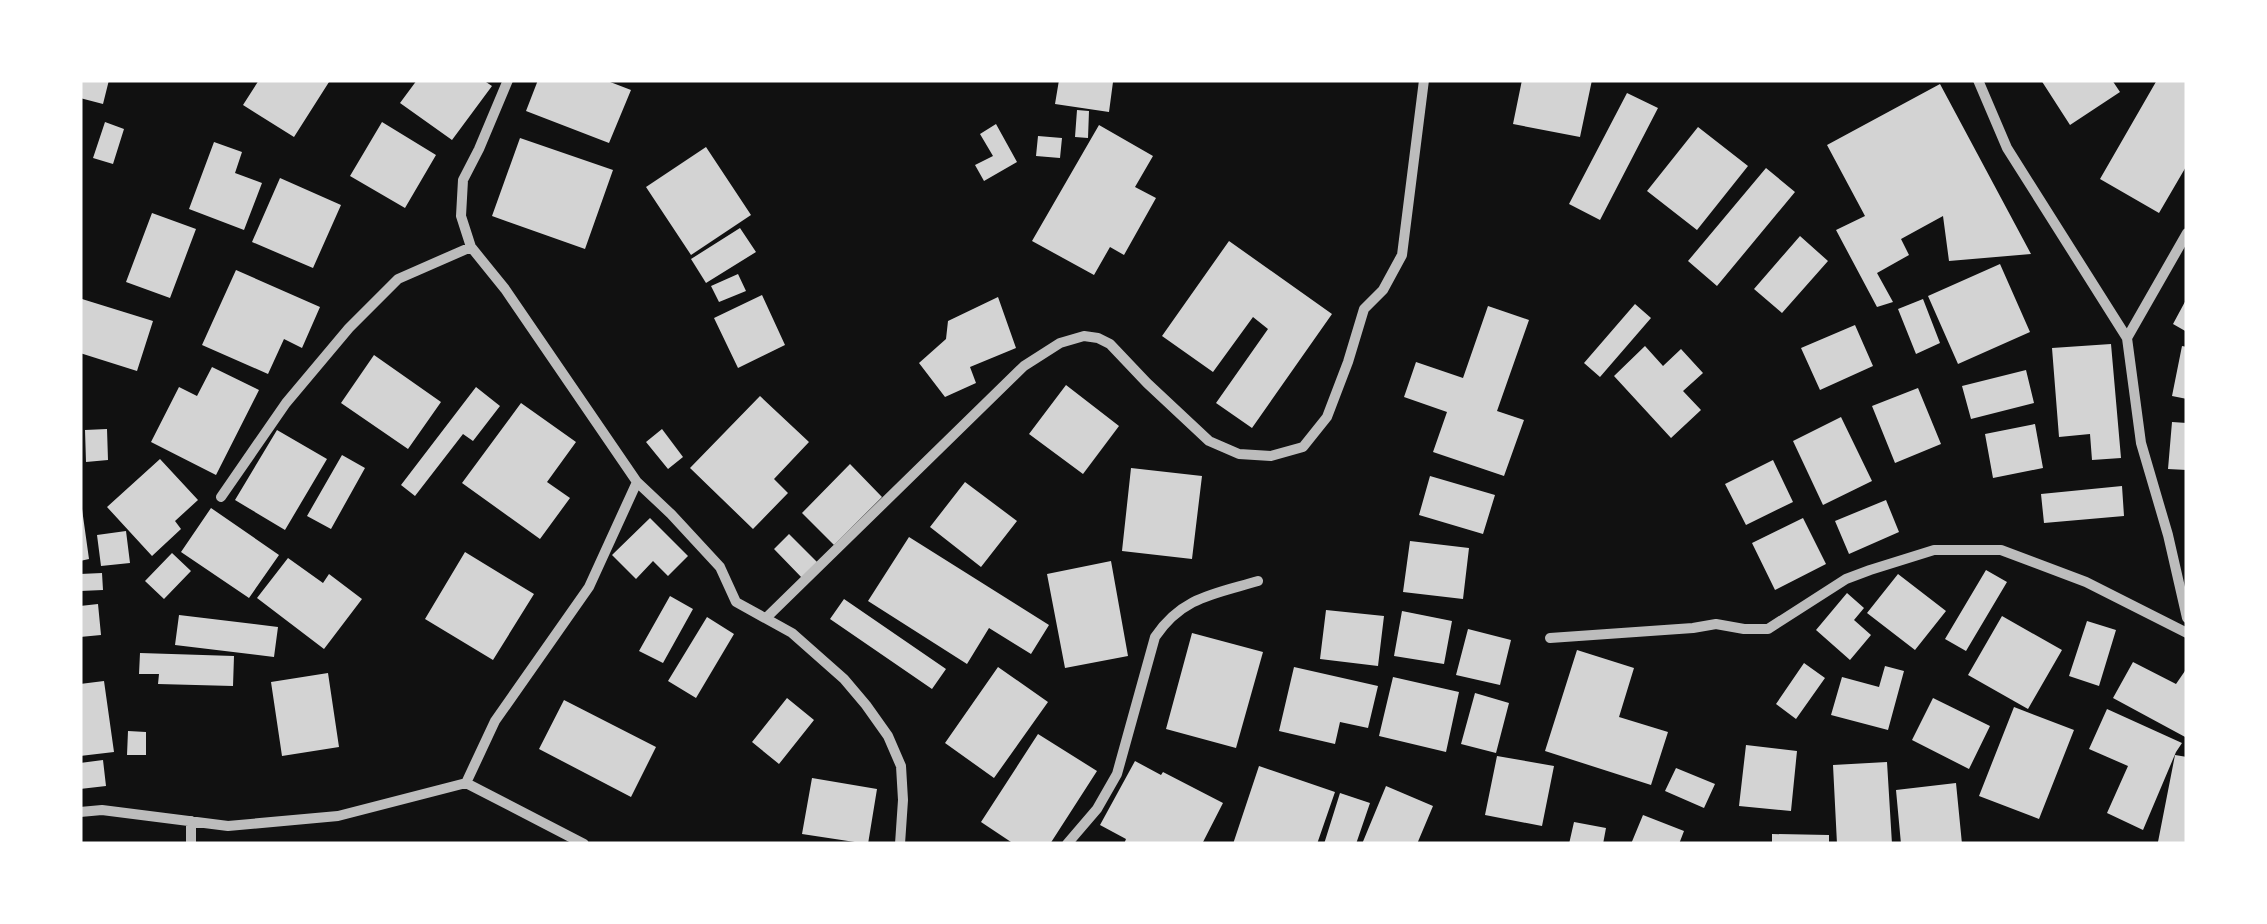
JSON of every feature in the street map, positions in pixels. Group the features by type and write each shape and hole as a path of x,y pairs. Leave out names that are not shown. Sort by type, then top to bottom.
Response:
{"street":[{"path":"508,80 464,180 461,216 470,247 506,289 638,482 720,567 736,602 792,633 844,679 888,736 901,766 900,844"},
{"path":"766,618 1024,366 1060,343 1084,336 1110,344 1209,441 1224,448 1239,454 1272,456 1303,447 1327,417 1364,309 1383,290 1402,255 1424,80"},
{"path":"1978,80 2007,148 2128,338 2141,443 2187,618"},
{"path":"2128,338 2187,233"},
{"path":"221,497 286,403 361,316 398,279 470,247"},
{"path":"466,783 496,721 589,587 638,482"},
{"path":"1550,638 1716,624 1768,629 1846,579 1934,550 2001,550 2086,582 2187,633"},
{"path":"1066,844 1096,809 1117,774 1155,637 1167,619 1190,602 1258,581"},
{"path":"80,812 102,810 228,826 338,816 466,783 584,844"},
{"path":"191,821 191,844"}],"building":[{"path":"80,80 109,80 103,104 80,98"},
{"path":"259,80 329,82 294,137 243,105"},
{"path":"417,80 483,80 492,86 452,140 400,103"},
{"path":"538,80 605,80 631,90 609,143 526,111"},
{"path":"1059,80 1113,82 1109,112 1055,104"},
{"path":"1522,80 1592,80 1580,137 1513,124"},
{"path":"2041,80 2112,80 2120,92 2070,125"},
{"path":"2157,80 2187,80 2187,165 2159,213 2100,179"},
{"path":"1940,84 2031,254 1949,261 1943,216 1901,239 1909,255 1877,273 1893,302 1877,307 1836,230 1865,216 1827,145"},
{"path":"1627,93 1658,108 1600,220 1569,204"},
{"path":"1077,110 1089,111 1088,138 1075,137"},
{"path":"105,122 124,129 113,164 93,158"},
{"path":"382,122 436,155 405,208 350,176"},
{"path":"996,124 1017,162 984,181 975,165 993,156 980,134"},
{"path":"1099,125 1153,156 1135,187 1156,198 1124,255 1110,247 1094,275 1032,241"},
{"path":"1698,127 1748,166 1697,230 1647,191"},
{"path":"1038,136 1062,138 1060,158 1036,156"},
{"path":"520,138 613,170 585,249 492,216"},
{"path":"214,142 242,152 235,173 262,183 244,230 189,209"},
{"path":"706,147 751,215 691,255 646,187"},
{"path":"1766,168 1795,192 1717,286 1688,261"},
{"path":"280,178 341,205 313,268 252,242"},
{"path":"152,213 196,229 170,298 126,282"},
{"path":"740,228 756,252 706,283 691,259"},
{"path":"1800,236 1828,261 1782,313 1754,289"},
{"path":"1229,241 1332,314 1252,428 1216,403 1268,329 1253,317 1213,372 1162,336"},
{"path":"2000,264 2030,332 1958,364 1928,296"},
{"path":"236,270 320,307 302,348 284,339 268,374 202,345"},
{"path":"738,274 746,291 719,302 711,286"},
{"path":"762,295 785,345 738,368 714,318"},
{"path":"998,297 1016,348 970,367 976,383 945,397 919,363 946,339 948,321"},
{"path":"2187,298 2187,332 2173,324"},
{"path":"82,299 153,321 137,371 80,353"},
{"path":"1923,299 1940,343 1916,354 1898,309"},
{"path":"1635,304 1651,318 1600,377 1584,363"},
{"path":"1488,306 1529,320 1497,411 1524,420 1504,476 1433,452 1447,412 1404,397 1416,362 1463,378"},
{"path":"1855,325 1873,366 1820,390 1801,348"},
{"path":"2111,344 2121,458 2092,460 2090,434 2059,437 2052,348"},
{"path":"1645,346 1663,366 1681,349 1703,373 1683,391 1701,410 1671,438 1614,376"},
{"path":"2182,346 2187,347 2187,399 2172,396"},
{"path":"374,355 441,402 408,449 341,403"},
{"path":"212,367 259,390 216,475 151,442 179,387 197,396"},
{"path":"2026,370 2034,403 1971,419 1962,386"},
{"path":"1066,385 1119,426 1083,474 1029,434"},
{"path":"476,387 500,406 473,441 463,434 415,496 401,485"},
{"path":"1918,388 1941,444 1895,463 1872,406"},
{"path":"760,396 809,442 774,479 788,493 753,529 690,468"},
{"path":"521,403 576,442 547,482 570,498 540,539 462,483"},
{"path":"1841,417 1872,481 1823,505 1793,441"},
{"path":"2172,422 2187,423 2187,470 2168,469"},
{"path":"2035,424 2043,468 1993,478 1985,434"},
{"path":"107,429 108,460 86,462 85,430"},
{"path":"662,429 683,457 668,469 646,442"},
{"path":"277,430 327,459 285,530 235,500"},
{"path":"342,455 365,468 331,529 307,516"},
{"path":"160,459 198,500 175,521 181,529 152,556 107,507"},
{"path":"1773,460 1793,502 1746,525 1725,484"},
{"path":"850,464 882,497 834,545 802,513"},
{"path":"1131,468 1202,476 1192,559 1122,551"},
{"path":"1430,476 1495,495 1483,534 1419,515"},
{"path":"965,482 1017,521 981,567 930,527"},
{"path":"2122,486 2124,516 2044,523 2041,494"},
{"path":"1886,500 1899,532 1849,554 1835,521"},
{"path":"211,508 279,555 249,598 181,552"},
{"path":"80,509 89,559 80,561"},
{"path":"650,518 688,556 668,576 653,561 636,579 612,555"},
{"path":"1803,518 1826,564 1775,590 1752,543"},
{"path":"126,531 130,563 101,566 97,535"},
{"path":"789,534 819,564 804,580 774,549"},
{"path":"909,537 1049,625 1031,654 989,628 967,664 868,601"},
{"path":"1410,541 1469,548 1463,599 1403,592"},
{"path":"465,552 534,594 493,660 425,619"},
{"path":"172,553 191,571 164,599 145,581"},
{"path":"288,558 323,583 329,574 362,599 324,649 257,598"},
{"path":"1111,561 1128,656 1065,668 1047,574"},
{"path":"1986,570 2007,582 1966,651 1945,639"},
{"path":"102,573 103,590 80,591 80,574"},
{"path":"1898,574 1946,611 1915,650 1867,613"},
{"path":"1847,593 1864,608 1854,620 1871,635 1850,660 1816,630"},
{"path":"670,596 693,609 663,663 639,651"},
{"path":"844,599 946,669 932,689 830,619"},
{"path":"98,604 101,635 80,637 80,606"},
{"path":"1326,610 1384,616 1378,666 1320,659"},
{"path":"1402,611 1452,621 1444,664 1394,656"},
{"path":"179,615 278,627 274,657 175,645"},
{"path":"2002,616 2062,650 2028,709 1968,675"},
{"path":"707,617 734,634 696,698 668,681"},
{"path":"2087,621 2116,630 2099,686 2069,676"},
{"path":"1468,629 1511,640 1500,685 1456,675"},
{"path":"1192,633 1263,652 1236,748 1166,729"},
{"path":"1577,650 1634,668 1619,717 1668,732 1651,785 1545,751"},
{"path":"140,653 234,656 233,686 158,684 159,674 139,674"},
{"path":"2133,662 2176,684 2187,668 2187,738 2113,698"},
{"path":"1804,663 1825,678 1796,719 1776,704"},
{"path":"1885,666 1904,671 1888,730 1831,715 1842,677 1879,687"},
{"path":"998,667 1048,702 994,778 945,743"},
{"path":"1294,667 1378,686 1368,728 1340,722 1335,744 1279,731"},
{"path":"328,673 339,747 282,756 271,682"},
{"path":"1393,677 1459,692 1446,752 1379,736"},
{"path":"104,681 114,752 80,756 80,684"},
{"path":"1475,693 1509,703 1496,753 1461,744"},
{"path":"787,698 814,720 779,764 752,742"},
{"path":"1933,698 1990,726 1969,769 1912,740"},
{"path":"564,700 656,747 631,797 539,749"},
{"path":"2014,707 2074,730 2039,819 1979,796"},
{"path":"2107,709 2182,743 2143,830 2107,813 2128,766 2089,749"},
{"path":"128,731 146,732 146,755 127,755"},
{"path":"1038,734 1097,771 1050,844 1014,844 981,822"},
{"path":"1746,745 1797,751 1791,811 1739,806"},
{"path":"2175,755 2187,757 2185,844 2158,842"},
{"path":"1497,756 1554,766 1542,826 1485,815"},
{"path":"103,760 106,786 80,789 80,763"},
{"path":"1135,761 1223,803 1202,844 1124,844 1126,839 1100,825"},
{"path":"1887,762 1892,844 1837,844 1833,765"},
{"path":"1259,766 1335,792 1317,844 1233,844"},
{"path":"1676,768 1715,784 1704,808 1665,791"},
{"path":"812,778 877,789 868,844 802,834"},
{"path":"1956,783 1962,844 1901,844 1896,790"},
{"path":"1386,786 1433,806 1417,844 1362,844"},
{"path":"1340,793 1370,803 1356,844 1324,844"},
{"path":"1643,815 1684,831 1679,844 1631,844"},
{"path":"1574,822 1606,828 1603,844 1569,844"},
{"path":"1772,834 1829,835 1829,844 1772,844"}]}
